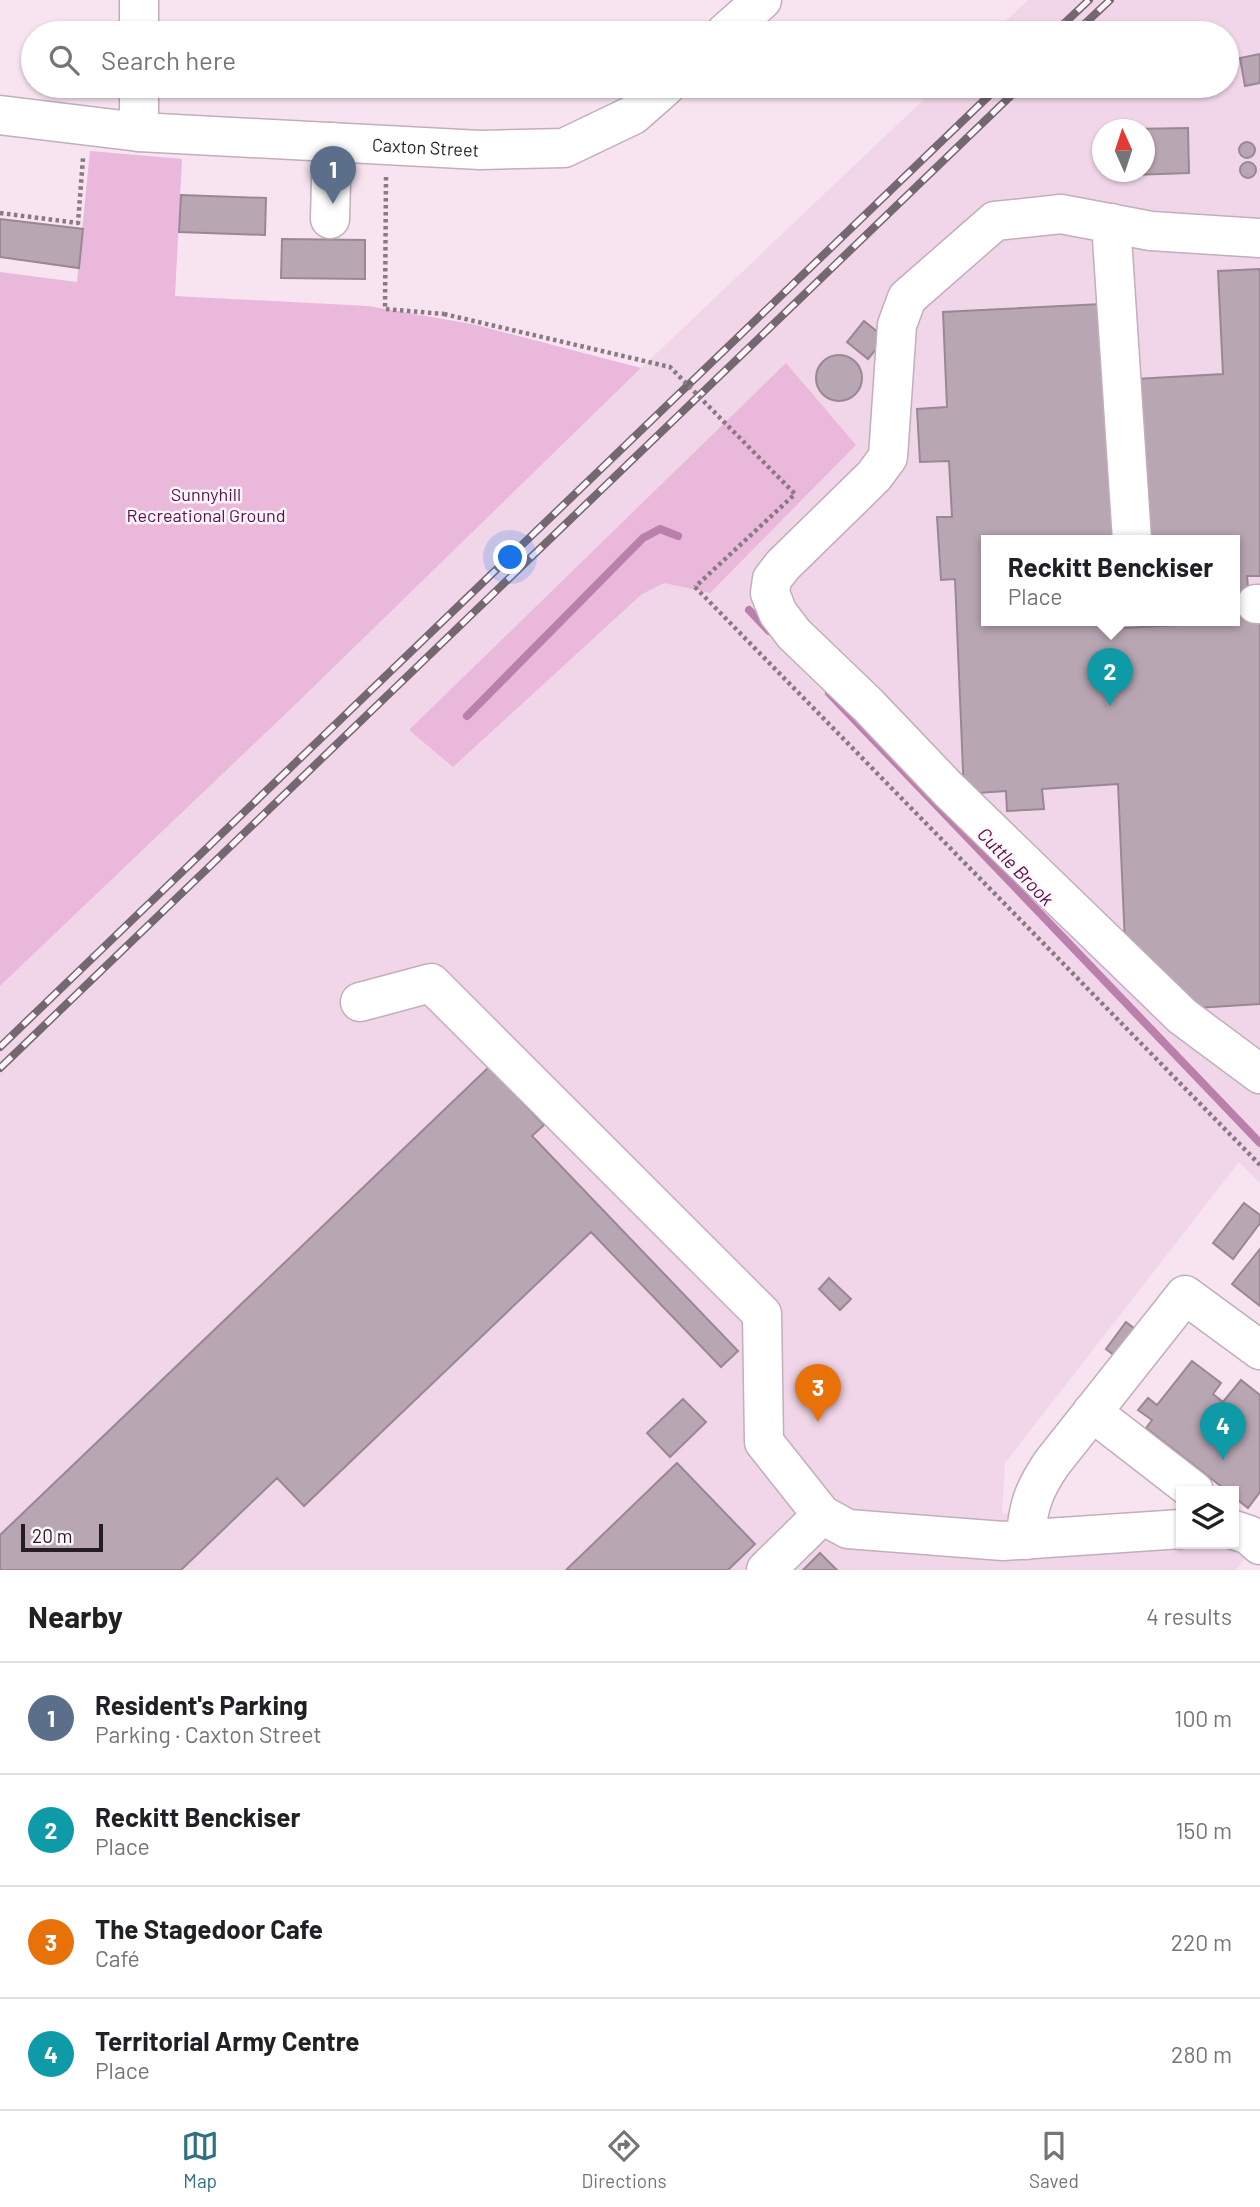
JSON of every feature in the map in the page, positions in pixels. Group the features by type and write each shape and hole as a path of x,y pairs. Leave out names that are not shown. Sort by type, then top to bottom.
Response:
{"street":[{"path":"139,0 139,21"},
{"path":"738,21 762,0"},
{"path":"139,98 139,132"},
{"name":"Caxton Street","path":"0,115 139,132 480,150 564,148 633,115 652,98"},
{"path":"330,219 332,142"},
{"path":"1260,238 1151,231 1061,214 995,221 906,298 897,325 888,457 874,476 783,565 772,579 770,593 778,612 794,634 868,705 947,789 1182,1016 1260,1074"},
{"path":"1111,223 1132,535"},
{"path":"360,1002 431,983 762,1314 764,1442 822,1515 848,1529 1003,1541 1176,1529"},
{"path":"1027,1540 1027,1525 1036,1486 1091,1412 1185,1295 1260,1350"},
{"path":"1091,1412 1187,1486"},
{"path":"766,1570 822,1515"},
{"path":"1239,1532 1249,1535 1260,1545"}],"path":[{"path":"0,213 78,223 86,126"},
{"path":"387,145 385,309 444,314 670,367 795,494 695,587 1260,1165"}],"shaded area":[{"path":"1028,0 1260,0 1260,1183 1239,1162 1005,1463 1002,1513 1080,1518 1176,1543 1176,1549 1239,1549 1239,1512 1260,1526 1260,1538 1236,1570 0,1570 0,986 298,702 641,368 925,98 1239,98 1239,21 1006,21"}],"green space":[{"name":"Sunnyhill Recreational Ground","path":"90,151 182,159 175,296 368,306 472,324 641,368 298,702 0,986 0,272 77,282"},
{"path":"786,363 856,445 710,593 664,583 642,594 453,767 409,730"}],"building":[{"path":"1260,54 1260,83 1245,86 1240,58"},
{"path":"1188,128 1189,173 1155,174 1155,129"},
{"path":"1247,142 1253,144 1253,156 1247,158 1241,156 1239,150 1241,144"},
{"path":"1248,162 1256,170 1248,178 1240,170"},
{"path":"181,195 266,198 265,235 179,232"},
{"path":"0,219 83,229 79,268 0,257"},
{"path":"282,239 365,240 365,279 281,278"},
{"path":"1260,269 1260,576 1247,576 1251,622 1260,621 1260,1004 1196,1008 1125,943 1118,784 1042,789 1044,809 1007,811 1006,791 964,794 955,579 941,580 937,517 952,517 949,461 920,462 917,409 947,407 943,312 1101,304 1117,535 981,535 981,626 1240,626 1240,535 1145,535 1136,379 1223,374 1218,271"},
{"path":"864,321 885,338 868,359 847,342"},
{"path":"839,355 855,362 862,378 855,394 839,401 823,394 816,378 823,362"},
{"path":"489,1067 544,1125 532,1136 738,1351 721,1367 591,1232 304,1506 277,1478 181,1570 0,1570 0,1535"},
{"path":"1244,1203 1260,1215 1260,1223 1233,1259 1213,1243"},
{"path":"1260,1249 1260,1306 1232,1284"},
{"path":"829,1278 851,1299 840,1310 819,1289"},
{"path":"1126,1322 1135,1329 1115,1356 1106,1349"},
{"path":"1192,1361 1221,1383 1213,1394 1223,1402 1241,1380 1260,1395 1260,1492 1248,1508 1239,1501 1239,1486 1221,1486 1146,1428 1152,1420 1138,1410 1148,1398 1157,1405"},
{"path":"683,1399 706,1422 670,1457 647,1433"},
{"path":"677,1463 755,1544 728,1570 566,1570"},
{"path":"820,1553 837,1570 803,1570"}],"waterway":[{"name":"Cuttle Brook","path":"467,716 643,538 660,529 678,536"},
{"name":"Cuttle Brook","path":"749,610 769,631"},
{"name":"Cuttle Brook","path":"829,693 1260,1143"}],"railway":[{"path":"1067,21 1089,0"},
{"path":"1088,21 1110,0"},
{"path":"0,1047 987,98"},
{"path":"0,1068 1009,98"}],"place":[{"name":"Resident's Parking","path":"333,204"},
{"name":"Reckitt Benckiser","path":"1110,706"},
{"name":"The Stagedoor Cafe","path":"818,1422"},
{"name":"Territorial Army Centre","path":"1223,1460"}]}
